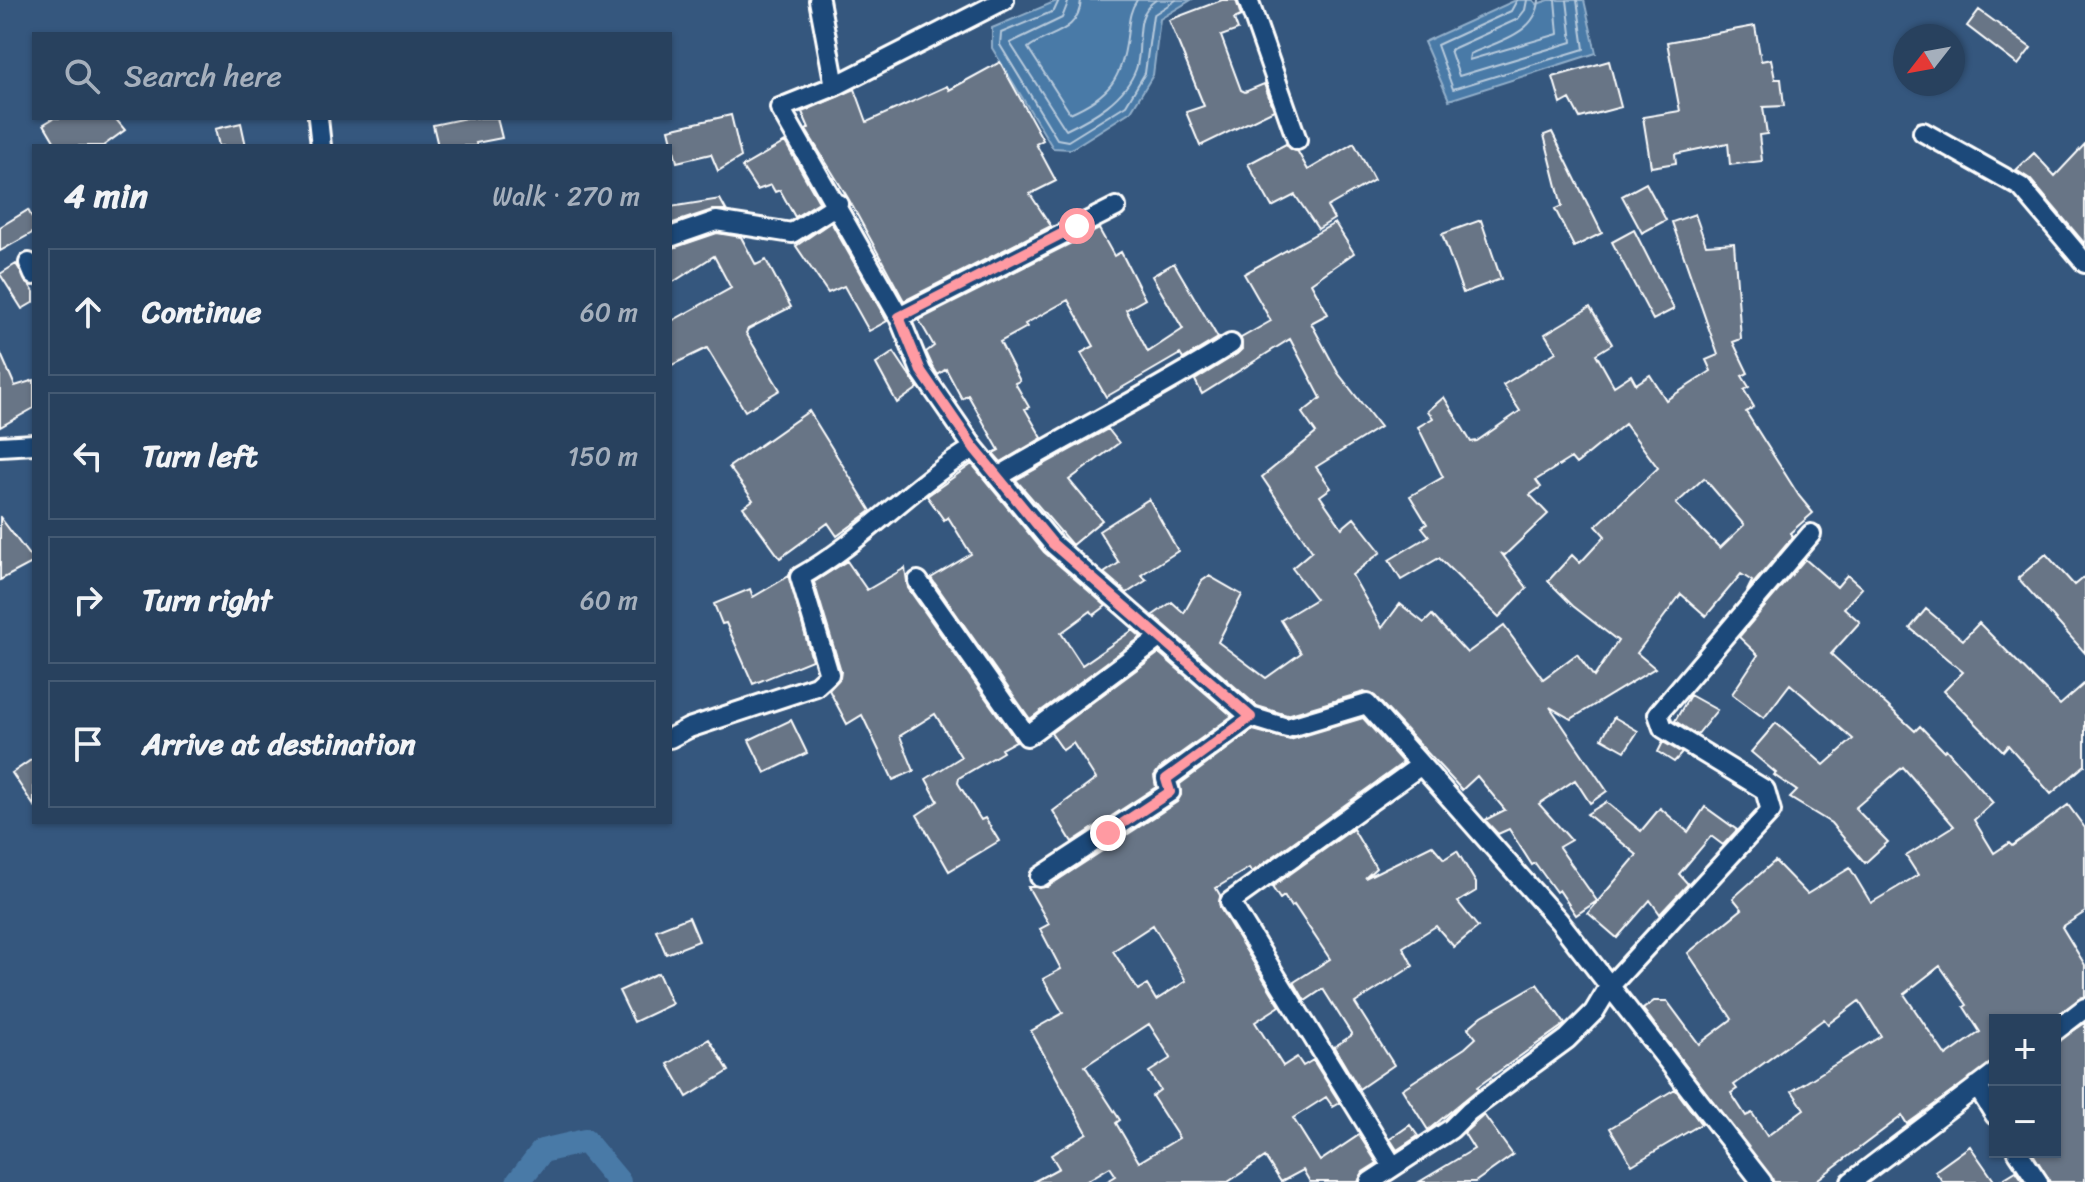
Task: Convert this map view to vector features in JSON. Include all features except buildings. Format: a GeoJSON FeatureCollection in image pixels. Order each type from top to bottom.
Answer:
{"type":"FeatureCollection","features":[{"type":"Feature","properties":{"kind":"street"},"geometry":{"type":"LineString","coordinates":[[819,0],[835,86]]}},
{"type":"Feature","properties":{"kind":"street"},"geometry":{"type":"LineString","coordinates":[[1004,0],[835,86],[780,108],[838,204],[899,317],[921,371],[974,448],[1053,544],[1251,717],[1287,728],[1367,704],[1559,921],[1762,1182]]}},
{"type":"Feature","properties":{"kind":"street"},"geometry":{"type":"LineString","coordinates":[[1248,0],[1297,140]]}},
{"type":"Feature","properties":{"kind":"street"},"geometry":{"type":"LineString","coordinates":[[318,120],[321,144]]}},
{"type":"Feature","properties":{"kind":"street"},"geometry":{"type":"LineString","coordinates":[[1923,132],[2021,187],[2085,263]]}},
{"type":"Feature","properties":{"kind":"street"},"geometry":{"type":"LineString","coordinates":[[672,236],[716,221],[792,233],[838,204]]}},
{"type":"Feature","properties":{"kind":"street"},"geometry":{"type":"LineString","coordinates":[[899,317],[1116,207]]}},
{"type":"Feature","properties":{"kind":"street"},"geometry":{"type":"LineString","coordinates":[[998,477],[1086,424],[1169,383],[1231,344]]}},
{"type":"Feature","properties":{"kind":"street"},"geometry":{"type":"LineString","coordinates":[[0,446],[32,444]]}},
{"type":"Feature","properties":{"kind":"street"},"geometry":{"type":"LineString","coordinates":[[672,737],[689,728],[816,686],[829,674],[800,577],[837,556],[934,471],[974,448]]}},
{"type":"Feature","properties":{"kind":"street"},"geometry":{"type":"LineString","coordinates":[[1370,1182],[1451,1129],[1469,1111],[1567,1039],[1594,1012],[1609,987],[1771,811],[1765,790],[1663,728],[1658,714],[1811,534]]}},
{"type":"Feature","properties":{"kind":"street"},"geometry":{"type":"LineString","coordinates":[[918,581],[1027,736],[1159,638]]}},
{"type":"Feature","properties":{"kind":"street"},"geometry":{"type":"LineString","coordinates":[[1040,877],[1170,792],[1166,779],[1251,717]]}},
{"type":"Feature","properties":{"kind":"street"},"geometry":{"type":"LineString","coordinates":[[1392,1165],[1230,902],[1421,765]]}},
{"type":"Feature","properties":{"kind":"street"},"geometry":{"type":"LineString","coordinates":[[2061,1026],[2085,1008]]}},
{"type":"Feature","properties":{"kind":"street"},"geometry":{"type":"LineString","coordinates":[[1851,1182],[1989,1077]]}},
{"type":"Feature","properties":{"kind":"street"},"geometry":{"type":"LineString","coordinates":[[1977,1086],[1989,1105]]}},
{"type":"Feature","properties":{"kind":"street"},"geometry":{"type":"LineString","coordinates":[[2022,1158],[2038,1182]]}},
{"type":"Feature","properties":{"kind":"water"},"geometry":{"type":"Polygon","coordinates":[[[1059,0],[1191,0],[1160,19],[1153,75],[1131,111],[1071,149],[1053,148],[992,48],[992,28],[1059,0]]]}},
{"type":"Feature","properties":{"kind":"water"},"geometry":{"type":"Polygon","coordinates":[[[1516,0],[1533,0],[1537,4],[1549,0],[1584,0],[1596,53],[1449,100],[1424,42],[1516,0]]]}},
{"type":"Feature","properties":{"kind":"waterway"},"geometry":{"type":"LineString","coordinates":[[518,1182],[542,1151],[585,1141],[619,1182]]}},
{"type":"Feature","properties":{"kind":"route"},"geometry":{"type":"LineString","coordinates":[[1077,226],[899,317],[921,371],[974,448],[1053,544],[1251,717],[1166,779],[1170,792],[1108,833]]}}]}
